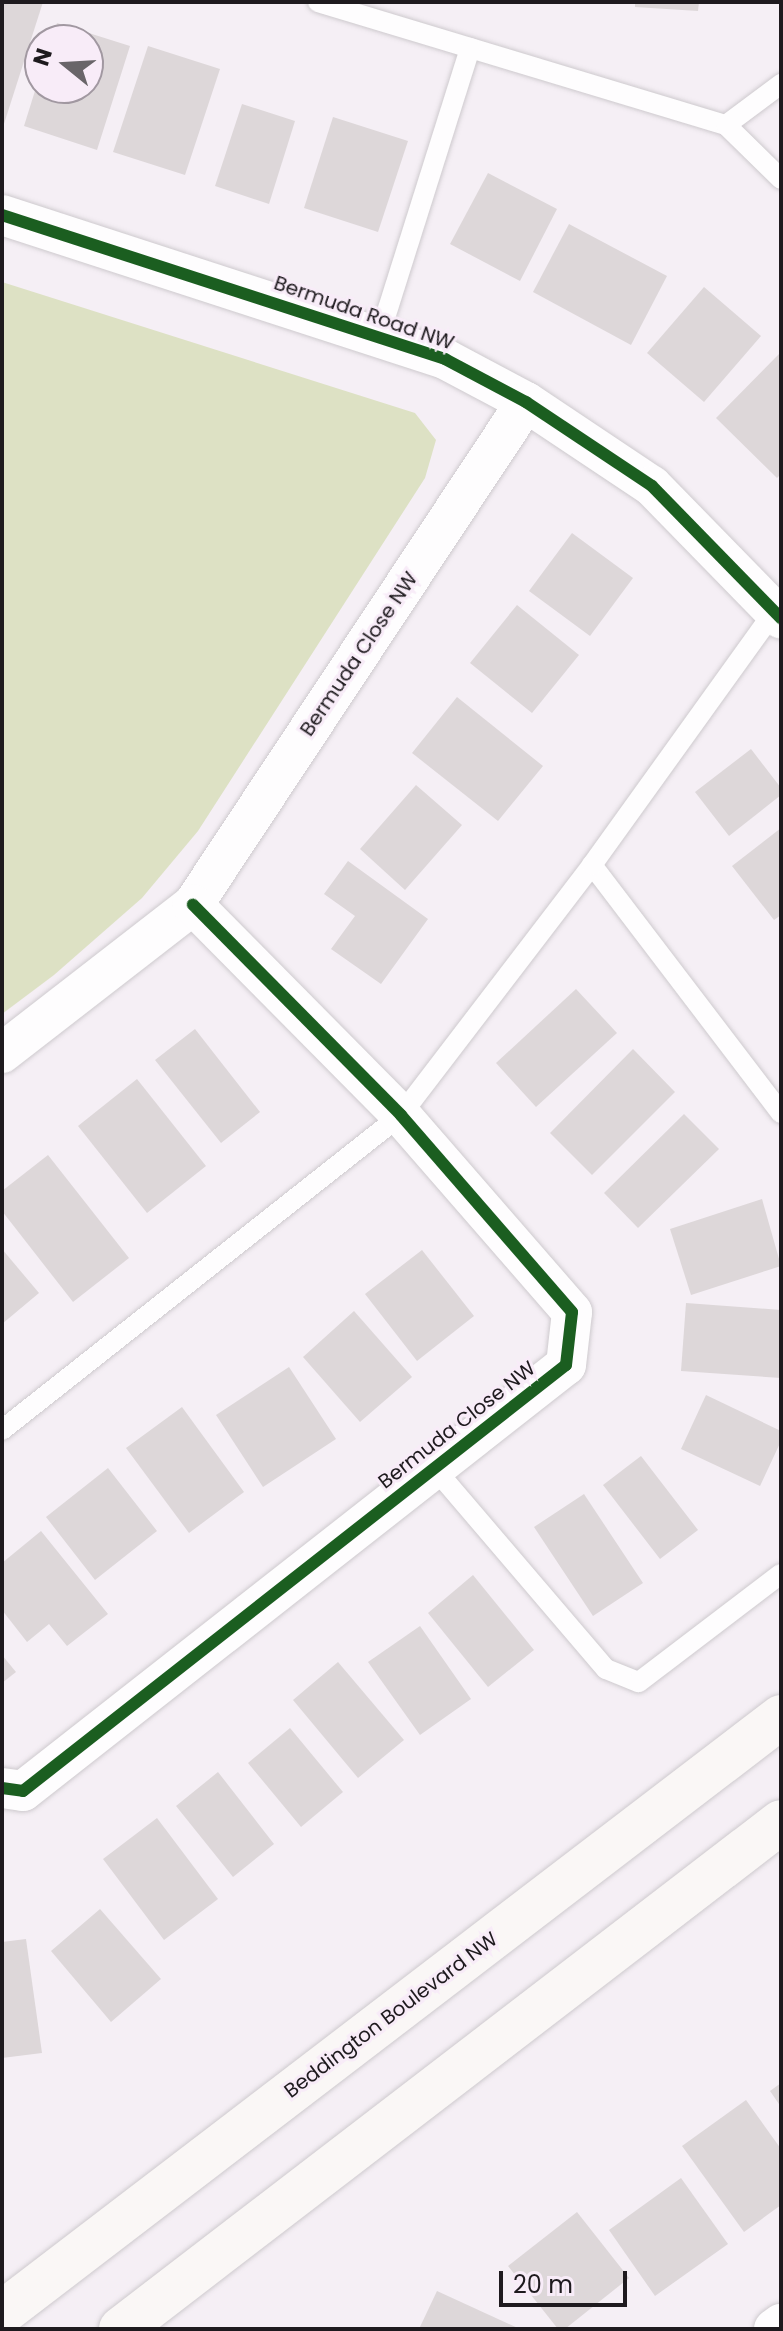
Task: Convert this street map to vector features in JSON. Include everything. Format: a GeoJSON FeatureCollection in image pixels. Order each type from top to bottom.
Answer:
{"type":"FeatureCollection","features":[{"type":"Feature","properties":{"kind":"main road","name":"Beddington Boulevard NW"},"geometry":{"type":"LineString","coordinates":[[2,2313],[781,1717]]}},
{"type":"Feature","properties":{"kind":"main road"},"geometry":{"type":"LineString","coordinates":[[121,2329],[781,1822]]}},
{"type":"Feature","properties":{"kind":"street","name":"Bermuda Road NW"},"geometry":{"type":"LineString","coordinates":[[2,215],[445,359],[526,402],[652,486],[778,614]]}},
{"type":"Feature","properties":{"kind":"street","name":"Bermuda Close NW"},"geometry":{"type":"LineString","coordinates":[[2,1053],[193,905],[526,402]]}},
{"type":"Feature","properties":{"kind":"street","name":"Bermuda Close NW"},"geometry":{"type":"LineString","coordinates":[[2,1788],[23,1791],[566,1365],[572,1312],[401,1115],[193,905]]}},
{"type":"Feature","properties":{"kind":"street"},"geometry":{"type":"LineString","coordinates":[[774,2329],[781,2324]]}},
{"type":"Feature","properties":{"kind":"lane"},"geometry":{"type":"LineString","coordinates":[[318,2],[726,125],[781,179]]}},
{"type":"Feature","properties":{"kind":"lane"},"geometry":{"type":"LineString","coordinates":[[379,337],[470,48]]}},
{"type":"Feature","properties":{"kind":"lane"},"geometry":{"type":"LineString","coordinates":[[726,125],[781,84]]}},
{"type":"Feature","properties":{"kind":"lane"},"geometry":{"type":"LineString","coordinates":[[2,1430],[401,1115],[778,614]]}},
{"type":"Feature","properties":{"kind":"lane"},"geometry":{"type":"LineString","coordinates":[[592,865],[781,1113]]}},
{"type":"Feature","properties":{"kind":"lane"},"geometry":{"type":"LineString","coordinates":[[435,1469],[606,1669],[639,1682],[781,1574]]}},
{"type":"Feature","properties":{"kind":"green space"},"geometry":{"type":"Polygon","coordinates":[[[2,282],[415,413],[436,440],[425,478],[198,831],[142,898],[54,975],[2,1014],[2,282]]]}},
{"type":"Feature","properties":{"kind":"building"},"geometry":{"type":"Polygon","coordinates":[[[2,2],[43,2],[36,24],[24,24],[24,61],[2,127],[2,2]]]}},
{"type":"Feature","properties":{"kind":"building"},"geometry":{"type":"Polygon","coordinates":[[[635,2],[699,2],[698,11],[635,7],[635,2]]]}},
{"type":"Feature","properties":{"kind":"building"},"geometry":{"type":"Polygon","coordinates":[[[104,38],[130,46],[97,150],[24,126],[31,104],[104,104],[104,38]]]}},
{"type":"Feature","properties":{"kind":"building"},"geometry":{"type":"Polygon","coordinates":[[[148,46],[220,69],[185,175],[113,152],[148,46]]]}},
{"type":"Feature","properties":{"kind":"building"},"geometry":{"type":"Polygon","coordinates":[[[242,104],[295,121],[269,204],[215,186],[242,104]]]}},
{"type":"Feature","properties":{"kind":"building"},"geometry":{"type":"Polygon","coordinates":[[[333,117],[408,141],[378,232],[304,208],[333,117]]]}},
{"type":"Feature","properties":{"kind":"building"},"geometry":{"type":"Polygon","coordinates":[[[488,173],[557,209],[520,281],[450,244],[488,173]]]}},
{"type":"Feature","properties":{"kind":"building"},"geometry":{"type":"Polygon","coordinates":[[[569,224],[667,276],[631,345],[533,292],[569,224]]]}},
{"type":"Feature","properties":{"kind":"building"},"geometry":{"type":"Polygon","coordinates":[[[704,287],[761,336],[704,402],[647,353],[704,287]]]}},
{"type":"Feature","properties":{"kind":"building"},"geometry":{"type":"Polygon","coordinates":[[[781,352],[781,474],[777,478],[716,418],[781,352]]]}},
{"type":"Feature","properties":{"kind":"building"},"geometry":{"type":"Polygon","coordinates":[[[572,533],[633,578],[590,636],[529,591],[572,533]]]}},
{"type":"Feature","properties":{"kind":"building"},"geometry":{"type":"Polygon","coordinates":[[[517,605],[579,655],[532,713],[470,663],[517,605]]]}},
{"type":"Feature","properties":{"kind":"building"},"geometry":{"type":"Polygon","coordinates":[[[457,697],[543,766],[498,821],[412,753],[457,697]]]}},
{"type":"Feature","properties":{"kind":"building"},"geometry":{"type":"Polygon","coordinates":[[[751,749],[781,788],[781,795],[729,836],[695,792],[751,749]]]}},
{"type":"Feature","properties":{"kind":"building"},"geometry":{"type":"Polygon","coordinates":[[[416,785],[462,825],[405,890],[360,849],[416,785]]]}},
{"type":"Feature","properties":{"kind":"building"},"geometry":{"type":"Polygon","coordinates":[[[781,828],[781,915],[774,920],[732,866],[781,828]]]}},
{"type":"Feature","properties":{"kind":"building"},"geometry":{"type":"Polygon","coordinates":[[[348,861],[428,919],[381,984],[331,949],[355,916],[324,894],[348,861]]]}},
{"type":"Feature","properties":{"kind":"building"},"geometry":{"type":"Polygon","coordinates":[[[576,989],[617,1033],[536,1107],[496,1063],[576,989]]]}},
{"type":"Feature","properties":{"kind":"building"},"geometry":{"type":"Polygon","coordinates":[[[195,1029],[260,1112],[221,1143],[155,1060],[195,1029]]]}},
{"type":"Feature","properties":{"kind":"building"},"geometry":{"type":"Polygon","coordinates":[[[633,1049],[675,1092],[592,1175],[550,1133],[633,1049]]]}},
{"type":"Feature","properties":{"kind":"building"},"geometry":{"type":"Polygon","coordinates":[[[137,1079],[206,1166],[147,1213],[78,1126],[137,1079]]]}},
{"type":"Feature","properties":{"kind":"building"},"geometry":{"type":"Polygon","coordinates":[[[684,1114],[719,1149],[638,1228],[604,1193],[684,1114]]]}},
{"type":"Feature","properties":{"kind":"building"},"geometry":{"type":"Polygon","coordinates":[[[48,1155],[129,1258],[73,1302],[2,1211],[2,1191],[48,1155]]]}},
{"type":"Feature","properties":{"kind":"building"},"geometry":{"type":"Polygon","coordinates":[[[762,1199],[781,1266],[691,1295],[670,1229],[762,1199]]]}},
{"type":"Feature","properties":{"kind":"building"},"geometry":{"type":"Polygon","coordinates":[[[2,1249],[39,1293],[2,1324],[2,1249]]]}},
{"type":"Feature","properties":{"kind":"building"},"geometry":{"type":"Polygon","coordinates":[[[422,1250],[474,1316],[417,1361],[365,1294],[422,1250]]]}},
{"type":"Feature","properties":{"kind":"building"},"geometry":{"type":"Polygon","coordinates":[[[686,1303],[781,1310],[781,1378],[681,1371],[686,1303]]]}},
{"type":"Feature","properties":{"kind":"building"},"geometry":{"type":"Polygon","coordinates":[[[354,1311],[412,1377],[360,1422],[303,1357],[354,1311]]]}},
{"type":"Feature","properties":{"kind":"building"},"geometry":{"type":"Polygon","coordinates":[[[289,1367],[336,1439],[263,1487],[216,1415],[289,1367]]]}},
{"type":"Feature","properties":{"kind":"building"},"geometry":{"type":"Polygon","coordinates":[[[706,1395],[781,1431],[781,1441],[760,1486],[681,1449],[706,1395]]]}},
{"type":"Feature","properties":{"kind":"building"},"geometry":{"type":"Polygon","coordinates":[[[182,1407],[244,1492],[189,1533],[126,1448],[182,1407]]]}},
{"type":"Feature","properties":{"kind":"building"},"geometry":{"type":"Polygon","coordinates":[[[641,1456],[698,1530],[660,1559],[603,1485],[641,1456]]]}},
{"type":"Feature","properties":{"kind":"building"},"geometry":{"type":"Polygon","coordinates":[[[108,1468],[157,1531],[95,1580],[46,1517],[108,1468]]]}},
{"type":"Feature","properties":{"kind":"building"},"geometry":{"type":"Polygon","coordinates":[[[584,1494],[643,1583],[593,1616],[534,1527],[584,1494]]]}},
{"type":"Feature","properties":{"kind":"building"},"geometry":{"type":"Polygon","coordinates":[[[41,1531],[108,1614],[67,1646],[49,1624],[27,1642],[2,1610],[2,1563],[41,1531]]]}},
{"type":"Feature","properties":{"kind":"building"},"geometry":{"type":"Polygon","coordinates":[[[473,1575],[534,1650],[488,1687],[428,1613],[473,1575]]]}},
{"type":"Feature","properties":{"kind":"building"},"geometry":{"type":"Polygon","coordinates":[[[420,1626],[471,1699],[420,1735],[368,1662],[420,1626]]]}},
{"type":"Feature","properties":{"kind":"building"},"geometry":{"type":"Polygon","coordinates":[[[2,1655],[16,1672],[2,1683],[2,1655]]]}},
{"type":"Feature","properties":{"kind":"building"},"geometry":{"type":"Polygon","coordinates":[[[338,1662],[404,1740],[358,1778],[293,1700],[338,1662]]]}},
{"type":"Feature","properties":{"kind":"building"},"geometry":{"type":"Polygon","coordinates":[[[290,1728],[343,1792],[301,1827],[248,1763],[290,1728]]]}},
{"type":"Feature","properties":{"kind":"building"},"geometry":{"type":"Polygon","coordinates":[[[218,1772],[274,1844],[233,1877],[176,1806],[218,1772]]]}},
{"type":"Feature","properties":{"kind":"building"},"geometry":{"type":"Polygon","coordinates":[[[157,1818],[218,1899],[164,1940],[103,1859],[157,1818]]]}},
{"type":"Feature","properties":{"kind":"building"},"geometry":{"type":"Polygon","coordinates":[[[100,1909],[161,1979],[111,2022],[51,1951],[100,1909]]]}},
{"type":"Feature","properties":{"kind":"building"},"geometry":{"type":"Polygon","coordinates":[[[26,1939],[42,2053],[2,2058],[2,1942],[26,1939]]]}},
{"type":"Feature","properties":{"kind":"building"},"geometry":{"type":"Polygon","coordinates":[[[781,2083],[781,2107],[770,2091],[781,2083]]]}},
{"type":"Feature","properties":{"kind":"building"},"geometry":{"type":"Polygon","coordinates":[[[746,2100],[781,2149],[781,2205],[744,2232],[682,2146],[746,2100]]]}},
{"type":"Feature","properties":{"kind":"building"},"geometry":{"type":"Polygon","coordinates":[[[681,2178],[728,2244],[655,2296],[609,2230],[681,2178]]]}},
{"type":"Feature","properties":{"kind":"building"},"geometry":{"type":"Polygon","coordinates":[[[577,2212],[629,2278],[565,2329],[558,2329],[508,2266],[577,2212]]]}},
{"type":"Feature","properties":{"kind":"building"},"geometry":{"type":"Polygon","coordinates":[[[437,2291],[520,2329],[419,2329],[437,2291]]]}},
{"type":"Feature","properties":{"kind":"cycle path"},"geometry":{"type":"LineString","coordinates":[[2,215],[445,359],[526,402],[652,486],[781,618]]}},
{"type":"Feature","properties":{"kind":"cycle path"},"geometry":{"type":"LineString","coordinates":[[2,1788],[23,1791],[566,1365],[572,1312],[401,1115],[193,905]]}}]}
